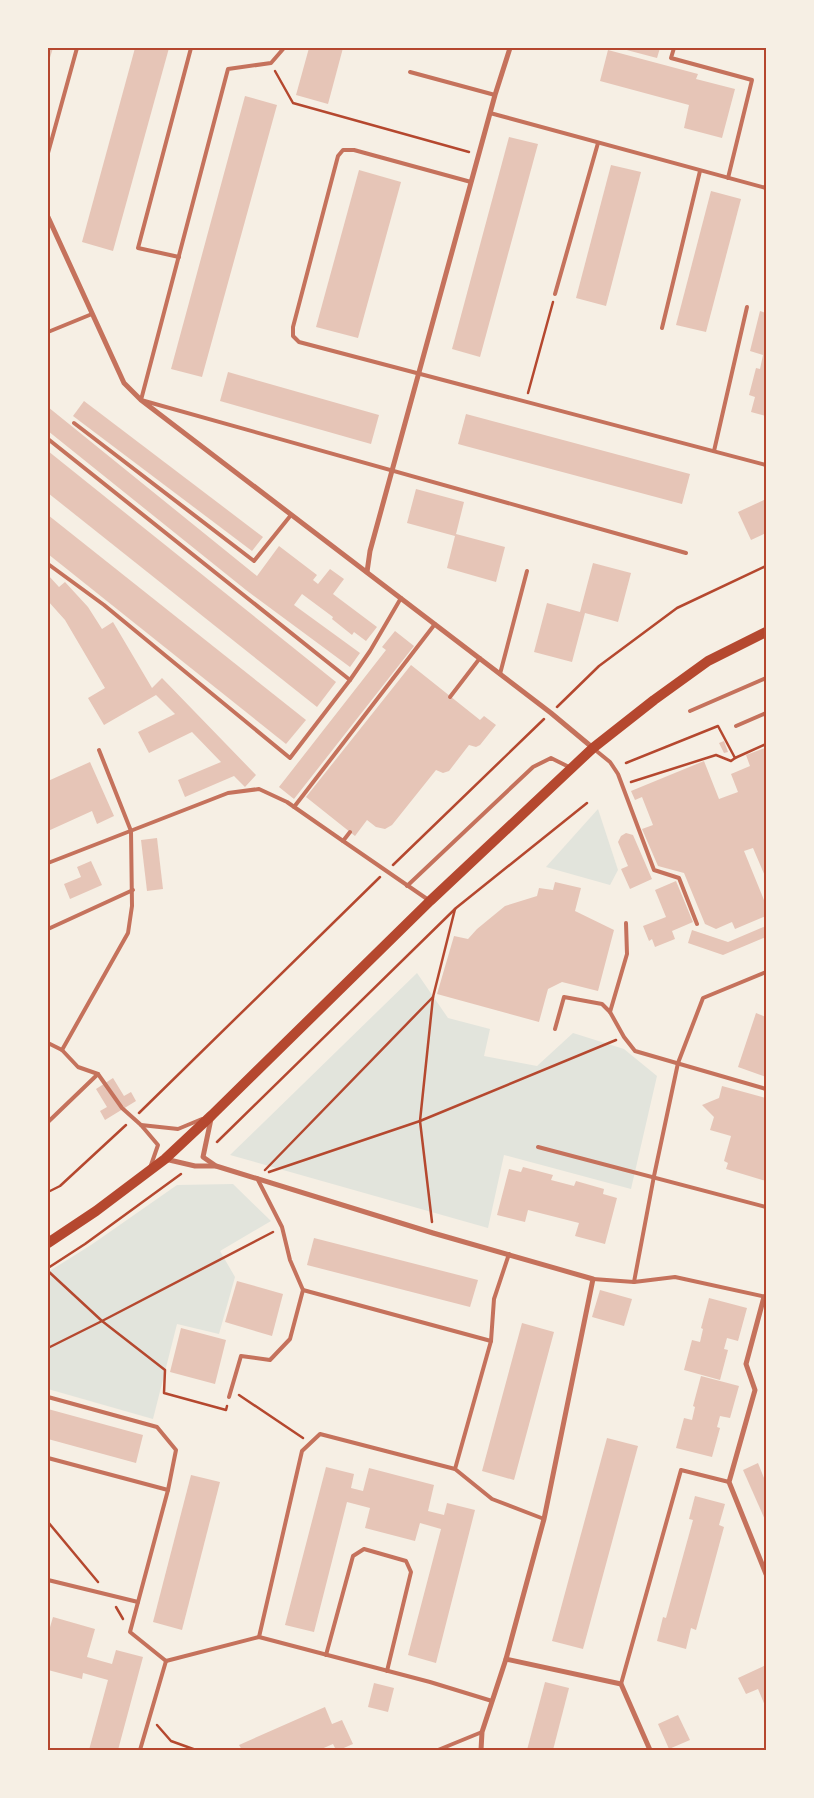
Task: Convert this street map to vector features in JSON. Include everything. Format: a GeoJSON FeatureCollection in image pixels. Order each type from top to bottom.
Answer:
{"type":"FeatureCollection","features":[{"type":"Feature","properties":{"kind":"main road"},"geometry":{"type":"LineString","coordinates":[[48,1243],[96,1211],[165,1159],[430,901],[593,748],[708,661],[766,632]]}},
{"type":"Feature","properties":{"kind":"street"},"geometry":{"type":"LineString","coordinates":[[367,572],[370,551],[418,374],[495,95],[510,48]]}},
{"type":"Feature","properties":{"kind":"street"},"geometry":{"type":"LineString","coordinates":[[48,216],[124,383],[141,400],[571,728],[593,748]]}},
{"type":"Feature","properties":{"kind":"street"},"geometry":{"type":"LineString","coordinates":[[212,1115],[203,1158],[216,1166],[433,1233],[593,1279],[544,1519],[506,1659],[482,1732],[480,1750]]}},
{"type":"Feature","properties":{"kind":"street"},"geometry":{"type":"LineString","coordinates":[[165,1159],[195,1166],[216,1166]]}},
{"type":"Feature","properties":{"kind":"street"},"geometry":{"type":"LineString","coordinates":[[765,1297],[746,1364],[755,1390],[729,1482],[766,1574]]}},
{"type":"Feature","properties":{"kind":"street"},"geometry":{"type":"LineString","coordinates":[[506,1659],[622,1684],[650,1750]]}},
{"type":"Feature","properties":{"kind":"lane"},"geometry":{"type":"LineString","coordinates":[[48,153],[77,48]]}},
{"type":"Feature","properties":{"kind":"lane"},"geometry":{"type":"LineString","coordinates":[[179,257],[138,248],[191,48]]}},
{"type":"Feature","properties":{"kind":"lane"},"geometry":{"type":"LineString","coordinates":[[284,48],[271,63],[228,69],[141,400],[686,553]]}},
{"type":"Feature","properties":{"kind":"lane"},"geometry":{"type":"LineString","coordinates":[[674,48],[671,58],[752,80],[728,178]]}},
{"type":"Feature","properties":{"kind":"lane"},"geometry":{"type":"LineString","coordinates":[[410,72],[495,95]]}},
{"type":"Feature","properties":{"kind":"lane"},"geometry":{"type":"LineString","coordinates":[[490,113],[766,188]]}},
{"type":"Feature","properties":{"kind":"lane"},"geometry":{"type":"LineString","coordinates":[[555,294],[598,143]]}},
{"type":"Feature","properties":{"kind":"lane"},"geometry":{"type":"LineString","coordinates":[[471,182],[354,150],[343,150],[338,156],[293,327],[293,336],[299,342],[418,374],[526,400],[766,465]]}},
{"type":"Feature","properties":{"kind":"lane"},"geometry":{"type":"LineString","coordinates":[[662,328],[700,171]]}},
{"type":"Feature","properties":{"kind":"lane"},"geometry":{"type":"LineString","coordinates":[[714,451],[747,307]]}},
{"type":"Feature","properties":{"kind":"lane"},"geometry":{"type":"LineString","coordinates":[[48,332],[92,314]]}},
{"type":"Feature","properties":{"kind":"lane"},"geometry":{"type":"LineString","coordinates":[[74,424],[254,561],[291,515]]}},
{"type":"Feature","properties":{"kind":"lane"},"geometry":{"type":"LineString","coordinates":[[48,439],[350,680]]}},
{"type":"Feature","properties":{"kind":"lane"},"geometry":{"type":"LineString","coordinates":[[48,564],[104,605],[290,758],[350,680],[401,598]]}},
{"type":"Feature","properties":{"kind":"lane"},"geometry":{"type":"LineString","coordinates":[[500,674],[527,571]]}},
{"type":"Feature","properties":{"kind":"lane"},"geometry":{"type":"LineString","coordinates":[[294,807],[435,624]]}},
{"type":"Feature","properties":{"kind":"lane"},"geometry":{"type":"LineString","coordinates":[[450,697],[480,658]]}},
{"type":"Feature","properties":{"kind":"lane"},"geometry":{"type":"LineString","coordinates":[[690,711],[766,678]]}},
{"type":"Feature","properties":{"kind":"lane"},"geometry":{"type":"LineString","coordinates":[[736,726],[766,713]]}},
{"type":"Feature","properties":{"kind":"lane"},"geometry":{"type":"LineString","coordinates":[[593,748],[610,762],[618,774],[620,785],[654,870],[679,878],[697,924]]}},
{"type":"Feature","properties":{"kind":"lane"},"geometry":{"type":"LineString","coordinates":[[62,1050],[128,934],[132,906],[132,831],[99,750]]}},
{"type":"Feature","properties":{"kind":"lane"},"geometry":{"type":"LineString","coordinates":[[407,886],[533,766],[551,758],[571,768]]}},
{"type":"Feature","properties":{"kind":"lane"},"geometry":{"type":"LineString","coordinates":[[48,863],[228,793],[259,789],[294,807],[430,901]]}},
{"type":"Feature","properties":{"kind":"lane"},"geometry":{"type":"LineString","coordinates":[[344,841],[350,832]]}},
{"type":"Feature","properties":{"kind":"lane"},"geometry":{"type":"LineString","coordinates":[[48,929],[133,890]]}},
{"type":"Feature","properties":{"kind":"lane"},"geometry":{"type":"LineString","coordinates":[[610,1012],[627,954],[626,923]]}},
{"type":"Feature","properties":{"kind":"lane"},"geometry":{"type":"LineString","coordinates":[[634,1282],[678,1063],[703,998],[766,972]]}},
{"type":"Feature","properties":{"kind":"lane"},"geometry":{"type":"LineString","coordinates":[[555,1029],[564,997],[602,1004],[610,1012],[624,1037],[635,1050],[766,1089]]}},
{"type":"Feature","properties":{"kind":"lane"},"geometry":{"type":"LineString","coordinates":[[48,1043],[62,1050],[78,1067],[98,1074],[122,1108],[141,1124],[158,1145],[148,1173]]}},
{"type":"Feature","properties":{"kind":"lane"},"geometry":{"type":"LineString","coordinates":[[48,1122],[98,1074]]}},
{"type":"Feature","properties":{"kind":"lane"},"geometry":{"type":"LineString","coordinates":[[141,1124],[178,1129],[212,1115]]}},
{"type":"Feature","properties":{"kind":"lane"},"geometry":{"type":"LineString","coordinates":[[538,1147],[766,1207]]}},
{"type":"Feature","properties":{"kind":"lane"},"geometry":{"type":"LineString","coordinates":[[229,1396],[241,1356],[270,1360],[290,1339],[303,1290],[290,1260],[282,1227],[257,1178]]}},
{"type":"Feature","properties":{"kind":"lane"},"geometry":{"type":"LineString","coordinates":[[455,1469],[491,1342],[494,1299],[508,1254]]}},
{"type":"Feature","properties":{"kind":"lane"},"geometry":{"type":"LineString","coordinates":[[593,1279],[634,1282],[675,1277],[765,1297]]}},
{"type":"Feature","properties":{"kind":"lane"},"geometry":{"type":"LineString","coordinates":[[303,1290],[491,1342]]}},
{"type":"Feature","properties":{"kind":"lane"},"geometry":{"type":"LineString","coordinates":[[48,1398],[158,1428],[176,1450],[168,1490],[130,1632],[166,1661]]}},
{"type":"Feature","properties":{"kind":"lane"},"geometry":{"type":"LineString","coordinates":[[259,1637],[302,1451],[320,1434],[455,1469],[492,1499],[544,1519]]}},
{"type":"Feature","properties":{"kind":"lane"},"geometry":{"type":"LineString","coordinates":[[48,1458],[168,1490]]}},
{"type":"Feature","properties":{"kind":"lane"},"geometry":{"type":"LineString","coordinates":[[622,1684],[681,1470],[729,1482]]}},
{"type":"Feature","properties":{"kind":"lane"},"geometry":{"type":"LineString","coordinates":[[326,1655],[352,1556],[364,1549],[406,1561],[411,1572],[387,1671]]}},
{"type":"Feature","properties":{"kind":"lane"},"geometry":{"type":"LineString","coordinates":[[48,1580],[138,1602]]}},
{"type":"Feature","properties":{"kind":"lane"},"geometry":{"type":"LineString","coordinates":[[166,1661],[259,1637],[492,1701]]}},
{"type":"Feature","properties":{"kind":"lane"},"geometry":{"type":"LineString","coordinates":[[140,1750],[166,1661]]}},
{"type":"Feature","properties":{"kind":"lane"},"geometry":{"type":"LineString","coordinates":[[438,1750],[482,1732]]}},
{"type":"Feature","properties":{"kind":"path"},"geometry":{"type":"LineString","coordinates":[[271,63],[293,103],[479,154]]}},
{"type":"Feature","properties":{"kind":"path"},"geometry":{"type":"LineString","coordinates":[[526,400],[555,294]]}},
{"type":"Feature","properties":{"kind":"path"},"geometry":{"type":"LineString","coordinates":[[626,763],[718,726],[735,758]]}},
{"type":"Feature","properties":{"kind":"path"},"geometry":{"type":"LineString","coordinates":[[620,785],[716,755],[731,761],[766,744]]}},
{"type":"Feature","properties":{"kind":"path"},"geometry":{"type":"LineString","coordinates":[[203,1158],[456,908],[587,804]]}},
{"type":"Feature","properties":{"kind":"path"},"geometry":{"type":"LineString","coordinates":[[433,1233],[420,1121],[433,996],[456,908]]}},
{"type":"Feature","properties":{"kind":"path"},"geometry":{"type":"LineString","coordinates":[[433,996],[260,1175],[420,1121],[624,1037]]}},
{"type":"Feature","properties":{"kind":"path"},"geometry":{"type":"LineString","coordinates":[[195,1166],[175,1177],[48,1269],[102,1321],[165,1370],[164,1393],[226,1410],[229,1396],[238,1394],[310,1443]]}},
{"type":"Feature","properties":{"kind":"path"},"geometry":{"type":"LineString","coordinates":[[48,1348],[282,1227]]}},
{"type":"Feature","properties":{"kind":"path"},"geometry":{"type":"LineString","coordinates":[[48,1522],[110,1595],[130,1632]]}},
{"type":"Feature","properties":{"kind":"path"},"geometry":{"type":"LineString","coordinates":[[150,1717],[171,1741],[196,1750]]}},
{"type":"Feature","properties":{"kind":"shaded area"},"geometry":{"type":"Polygon","coordinates":[[[598,809],[618,870],[610,885],[546,867],[598,809]]]}},
{"type":"Feature","properties":{"kind":"shaded area"},"geometry":{"type":"Polygon","coordinates":[[[417,973],[448,1018],[490,1029],[484,1056],[537,1066],[573,1033],[624,1049],[657,1076],[631,1189],[504,1155],[488,1228],[230,1155],[417,973]]]}},
{"type":"Feature","properties":{"kind":"shaded area"},"geometry":{"type":"Polygon","coordinates":[[[233,1184],[271,1221],[220,1251],[235,1277],[219,1334],[177,1324],[153,1419],[48,1389],[48,1272],[91,1245],[177,1185],[233,1184]]]}},
{"type":"Feature","properties":{"kind":"building"},"geometry":{"type":"Polygon","coordinates":[[[48,48],[53,48],[48,64],[48,48]]]}},
{"type":"Feature","properties":{"kind":"building"},"geometry":{"type":"Polygon","coordinates":[[[135,48],[169,48],[113,251],[82,242],[135,48]]]}},
{"type":"Feature","properties":{"kind":"building"},"geometry":{"type":"Polygon","coordinates":[[[309,48],[343,48],[328,104],[296,95],[309,48]]]}},
{"type":"Feature","properties":{"kind":"building"},"geometry":{"type":"Polygon","coordinates":[[[619,48],[660,48],[657,58],[619,48]]]}},
{"type":"Feature","properties":{"kind":"building"},"geometry":{"type":"Polygon","coordinates":[[[608,50],[698,74],[696,79],[735,89],[722,138],[684,128],[689,105],[600,81],[608,50]]]}},
{"type":"Feature","properties":{"kind":"building"},"geometry":{"type":"Polygon","coordinates":[[[245,96],[277,105],[202,377],[171,369],[245,96]]]}},
{"type":"Feature","properties":{"kind":"building"},"geometry":{"type":"Polygon","coordinates":[[[509,137],[538,144],[480,357],[452,349],[509,137]]]}},
{"type":"Feature","properties":{"kind":"building"},"geometry":{"type":"Polygon","coordinates":[[[611,165],[641,172],[606,306],[576,298],[611,165]]]}},
{"type":"Feature","properties":{"kind":"building"},"geometry":{"type":"Polygon","coordinates":[[[359,170],[401,182],[358,338],[316,327],[359,170]]]}},
{"type":"Feature","properties":{"kind":"building"},"geometry":{"type":"Polygon","coordinates":[[[711,191],[741,199],[706,332],[676,325],[711,191]]]}},
{"type":"Feature","properties":{"kind":"building"},"geometry":{"type":"Polygon","coordinates":[[[760,311],[766,313],[766,416],[751,412],[755,397],[749,395],[756,368],[760,369],[763,355],[750,351],[760,311]]]}},
{"type":"Feature","properties":{"kind":"building"},"geometry":{"type":"Polygon","coordinates":[[[228,372],[379,415],[371,444],[220,401],[228,372]]]}},
{"type":"Feature","properties":{"kind":"building"},"geometry":{"type":"Polygon","coordinates":[[[84,401],[263,537],[252,551],[73,416],[84,401]]]}},
{"type":"Feature","properties":{"kind":"building"},"geometry":{"type":"Polygon","coordinates":[[[48,407],[257,576],[279,546],[317,575],[313,580],[318,584],[330,569],[344,579],[333,594],[377,627],[366,641],[354,632],[352,635],[332,619],[333,617],[302,594],[294,605],[360,653],[350,667],[246,590],[48,431],[48,407]]]}},
{"type":"Feature","properties":{"kind":"building"},"geometry":{"type":"Polygon","coordinates":[[[466,414],[690,474],[682,504],[458,444],[466,414]]]}},
{"type":"Feature","properties":{"kind":"building"},"geometry":{"type":"Polygon","coordinates":[[[48,451],[336,682],[317,707],[48,493],[48,451]]]}},
{"type":"Feature","properties":{"kind":"building"},"geometry":{"type":"Polygon","coordinates":[[[416,489],[464,502],[456,534],[505,547],[496,582],[447,568],[455,536],[407,523],[416,489]]]}},
{"type":"Feature","properties":{"kind":"building"},"geometry":{"type":"Polygon","coordinates":[[[766,499],[766,533],[751,540],[738,512],[766,499]]]}},
{"type":"Feature","properties":{"kind":"building"},"geometry":{"type":"Polygon","coordinates":[[[48,515],[306,720],[286,744],[48,554],[48,515]]]}},
{"type":"Feature","properties":{"kind":"building"},"geometry":{"type":"Polygon","coordinates":[[[593,563],[631,573],[618,622],[585,613],[572,662],[534,652],[547,603],[580,612],[593,563]]]}},
{"type":"Feature","properties":{"kind":"building"},"geometry":{"type":"Polygon","coordinates":[[[48,575],[59,587],[65,582],[88,607],[102,629],[113,622],[152,688],[162,678],[256,775],[245,787],[234,776],[185,797],[178,780],[221,762],[192,732],[149,753],[138,732],[175,714],[156,695],[104,725],[88,698],[105,688],[65,620],[48,601],[48,575]]]}},
{"type":"Feature","properties":{"kind":"building"},"geometry":{"type":"Polygon","coordinates":[[[395,631],[414,646],[294,799],[279,787],[386,650],[382,647],[395,631]]]}},
{"type":"Feature","properties":{"kind":"building"},"geometry":{"type":"Polygon","coordinates":[[[411,665],[480,720],[484,716],[496,725],[480,745],[476,747],[469,745],[449,771],[443,773],[436,770],[392,825],[385,829],[376,827],[367,820],[355,836],[306,797],[411,665]]]}},
{"type":"Feature","properties":{"kind":"building"},"geometry":{"type":"Polygon","coordinates":[[[724,741],[728,752],[724,753],[719,743],[724,741]]]}},
{"type":"Feature","properties":{"kind":"building"},"geometry":{"type":"Polygon","coordinates":[[[765,748],[765,876],[753,848],[744,851],[766,905],[766,916],[735,929],[732,922],[716,929],[705,924],[684,873],[658,866],[642,829],[653,825],[642,797],[635,800],[631,791],[704,761],[719,799],[738,792],[731,774],[750,766],[746,755],[765,748]]]}},
{"type":"Feature","properties":{"kind":"building"},"geometry":{"type":"Polygon","coordinates":[[[90,762],[114,816],[97,824],[92,811],[48,831],[48,781],[90,762]]]}},
{"type":"Feature","properties":{"kind":"building"},"geometry":{"type":"Polygon","coordinates":[[[626,833],[633,835],[652,879],[630,889],[621,869],[628,866],[618,842],[621,836],[626,833]]]}},
{"type":"Feature","properties":{"kind":"building"},"geometry":{"type":"Polygon","coordinates":[[[157,838],[163,889],[147,891],[141,840],[157,838]]]}},
{"type":"Feature","properties":{"kind":"building"},"geometry":{"type":"Polygon","coordinates":[[[91,861],[102,885],[70,899],[64,884],[81,877],[77,867],[91,861]]]}},
{"type":"Feature","properties":{"kind":"building"},"geometry":{"type":"Polygon","coordinates":[[[676,881],[693,922],[672,931],[675,939],[655,947],[652,939],[649,941],[643,926],[666,917],[655,890],[676,881]]]}},
{"type":"Feature","properties":{"kind":"building"},"geometry":{"type":"Polygon","coordinates":[[[555,882],[581,888],[575,911],[614,930],[598,991],[562,982],[548,989],[539,1022],[437,994],[454,936],[468,939],[505,906],[537,896],[539,888],[553,890],[555,882]]]}},
{"type":"Feature","properties":{"kind":"building"},"geometry":{"type":"Polygon","coordinates":[[[766,926],[766,937],[723,955],[688,943],[692,930],[728,942],[766,926]]]}},
{"type":"Feature","properties":{"kind":"building"},"geometry":{"type":"Polygon","coordinates":[[[756,1013],[766,1017],[766,1077],[738,1067],[756,1013]]]}},
{"type":"Feature","properties":{"kind":"building"},"geometry":{"type":"Polygon","coordinates":[[[113,1078],[124,1096],[131,1092],[136,1101],[105,1120],[100,1111],[107,1107],[96,1089],[113,1078]]]}},
{"type":"Feature","properties":{"kind":"building"},"geometry":{"type":"Polygon","coordinates":[[[722,1086],[766,1098],[766,1181],[726,1169],[728,1163],[724,1161],[731,1136],[710,1130],[714,1117],[702,1105],[719,1098],[722,1086]]]}},
{"type":"Feature","properties":{"kind":"building"},"geometry":{"type":"Polygon","coordinates":[[[523,1167],[553,1175],[551,1180],[574,1186],[576,1181],[604,1189],[603,1194],[617,1198],[605,1244],[575,1236],[579,1223],[528,1210],[525,1222],[497,1215],[509,1169],[521,1172],[523,1167]]]}},
{"type":"Feature","properties":{"kind":"building"},"geometry":{"type":"Polygon","coordinates":[[[314,1238],[478,1280],[470,1307],[307,1265],[314,1238]]]}},
{"type":"Feature","properties":{"kind":"building"},"geometry":{"type":"Polygon","coordinates":[[[237,1281],[283,1294],[272,1336],[225,1322],[237,1281]]]}},
{"type":"Feature","properties":{"kind":"building"},"geometry":{"type":"Polygon","coordinates":[[[600,1290],[632,1299],[624,1326],[592,1317],[600,1290]]]}},
{"type":"Feature","properties":{"kind":"building"},"geometry":{"type":"Polygon","coordinates":[[[709,1298],[747,1308],[738,1341],[727,1338],[724,1349],[728,1350],[720,1380],[684,1370],[692,1340],[700,1342],[703,1329],[701,1328],[709,1298]]]}},
{"type":"Feature","properties":{"kind":"building"},"geometry":{"type":"Polygon","coordinates":[[[522,1323],[554,1332],[514,1480],[482,1471],[522,1323]]]}},
{"type":"Feature","properties":{"kind":"building"},"geometry":{"type":"Polygon","coordinates":[[[181,1328],[226,1340],[215,1384],[170,1372],[181,1328]]]}},
{"type":"Feature","properties":{"kind":"building"},"geometry":{"type":"Polygon","coordinates":[[[701,1376],[739,1386],[730,1418],[720,1416],[717,1427],[720,1428],[712,1457],[676,1448],[684,1418],[692,1420],[695,1407],[693,1406],[701,1376]]]}},
{"type":"Feature","properties":{"kind":"building"},"geometry":{"type":"Polygon","coordinates":[[[48,1409],[143,1435],[136,1463],[48,1439],[48,1409]]]}},
{"type":"Feature","properties":{"kind":"building"},"geometry":{"type":"Polygon","coordinates":[[[607,1438],[638,1446],[583,1649],[552,1641],[607,1438]]]}},
{"type":"Feature","properties":{"kind":"building"},"geometry":{"type":"Polygon","coordinates":[[[758,1463],[766,1483],[766,1522],[743,1470],[758,1463]]]}},
{"type":"Feature","properties":{"kind":"building"},"geometry":{"type":"Polygon","coordinates":[[[326,1467],[354,1474],[351,1488],[363,1491],[369,1468],[434,1485],[428,1511],[444,1515],[447,1503],[475,1510],[436,1663],[408,1655],[441,1529],[420,1523],[415,1541],[365,1528],[370,1508],[347,1502],[314,1632],[285,1625],[326,1467]]]}},
{"type":"Feature","properties":{"kind":"building"},"geometry":{"type":"Polygon","coordinates":[[[191,1475],[220,1482],[182,1630],[153,1622],[191,1475]]]}},
{"type":"Feature","properties":{"kind":"building"},"geometry":{"type":"Polygon","coordinates":[[[695,1496],[725,1504],[719,1525],[724,1527],[696,1630],[691,1628],[686,1649],[657,1641],[663,1617],[666,1618],[693,1520],[689,1519],[695,1496]]]}},
{"type":"Feature","properties":{"kind":"building"},"geometry":{"type":"Polygon","coordinates":[[[53,1617],[95,1629],[87,1657],[112,1664],[116,1650],[143,1657],[118,1750],[89,1750],[108,1680],[83,1673],[82,1679],[48,1670],[48,1634],[53,1617]]]}},
{"type":"Feature","properties":{"kind":"building"},"geometry":{"type":"Polygon","coordinates":[[[766,1665],[766,1708],[758,1689],[746,1694],[738,1678],[766,1665]]]}},
{"type":"Feature","properties":{"kind":"building"},"geometry":{"type":"Polygon","coordinates":[[[545,1682],[569,1688],[553,1750],[527,1750],[545,1682]]]}},
{"type":"Feature","properties":{"kind":"building"},"geometry":{"type":"Polygon","coordinates":[[[374,1683],[394,1688],[388,1712],[368,1707],[374,1683]]]}},
{"type":"Feature","properties":{"kind":"building"},"geometry":{"type":"Polygon","coordinates":[[[325,1707],[332,1724],[342,1720],[353,1744],[339,1750],[336,1750],[333,1744],[319,1750],[242,1750],[239,1745],[325,1707]]]}},
{"type":"Feature","properties":{"kind":"building"},"geometry":{"type":"Polygon","coordinates":[[[678,1715],[690,1740],[669,1749],[658,1724],[678,1715]]]}}]}
